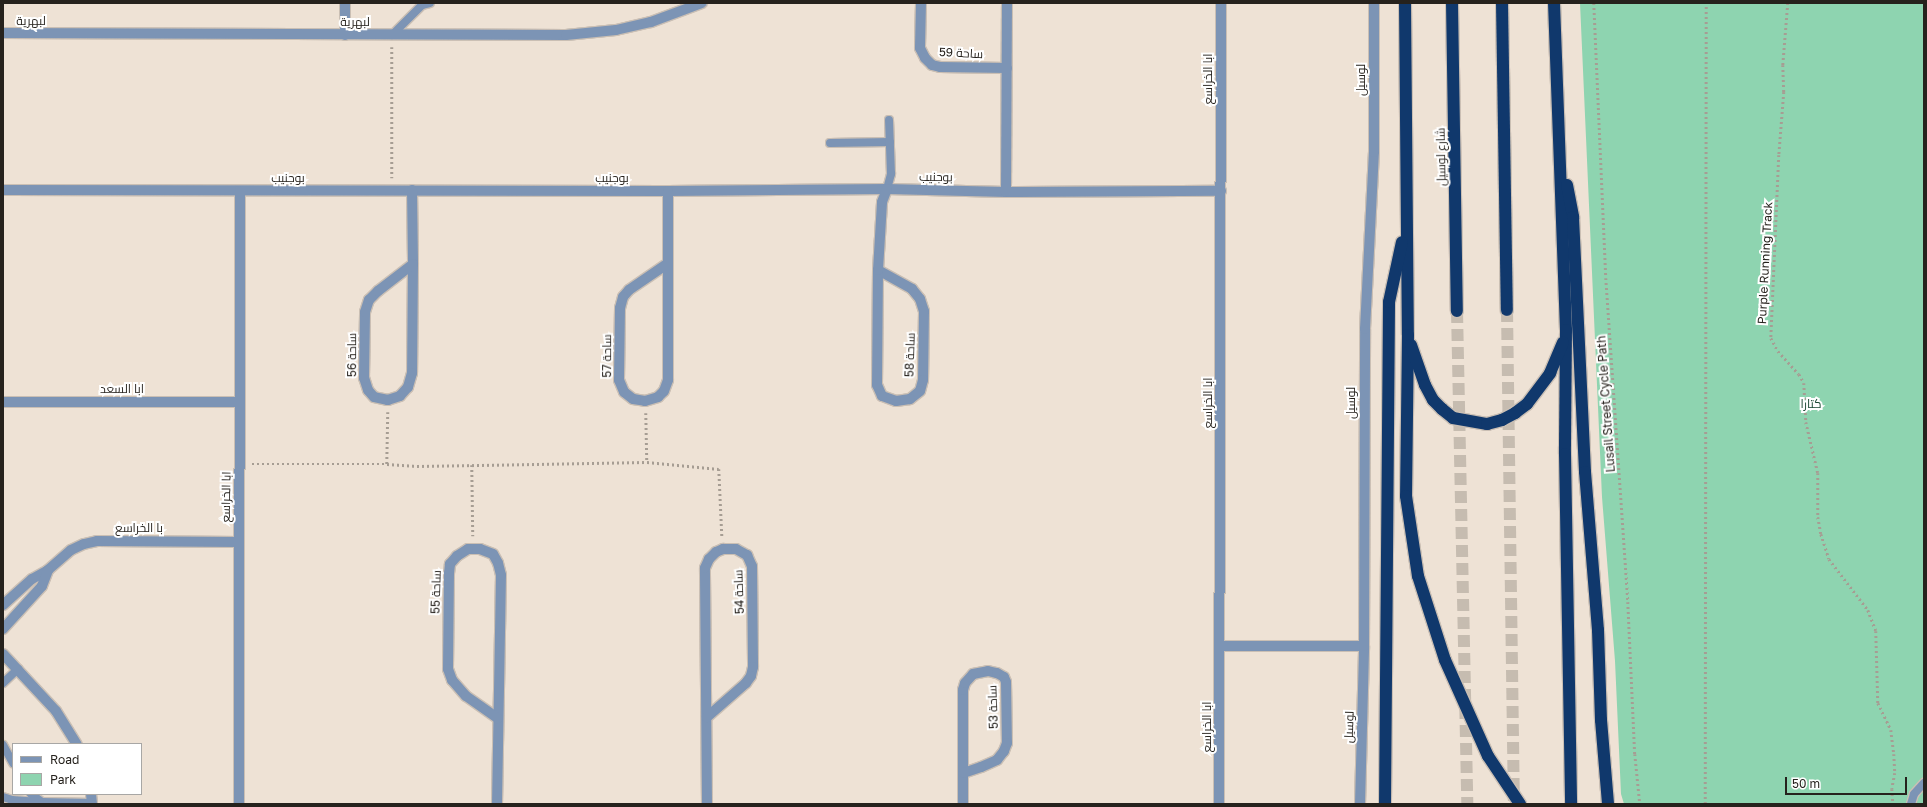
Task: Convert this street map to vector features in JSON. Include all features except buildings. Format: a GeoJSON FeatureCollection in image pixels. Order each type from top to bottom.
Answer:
{"type":"FeatureCollection","features":[{"type":"Feature","properties":{"kind":"highway"},"geometry":{"type":"LineString","coordinates":[[1405,3],[1408,336],[1406,496],[1418,576],[1445,660],[1488,756],[1520,804]]}},
{"type":"Feature","properties":{"kind":"highway","name":"شارع لوسيل"},"geometry":{"type":"LineString","coordinates":[[1452,3],[1457,311]]}},
{"type":"Feature","properties":{"kind":"highway"},"geometry":{"type":"LineString","coordinates":[[1502,3],[1506,310]]}},
{"type":"Feature","properties":{"kind":"highway"},"geometry":{"type":"LineString","coordinates":[[1554,3],[1566,330],[1565,454],[1571,804]]}},
{"type":"Feature","properties":{"kind":"highway"},"geometry":{"type":"LineString","coordinates":[[1560,147],[1573,216],[1585,472],[1598,630],[1601,720],[1608,804]]}},
{"type":"Feature","properties":{"kind":"highway"},"geometry":{"type":"LineString","coordinates":[[1385,804],[1389,302],[1407,222]]}},
{"type":"Feature","properties":{"kind":"highway"},"geometry":{"type":"LineString","coordinates":[[1408,336],[1420,372],[1433,400],[1454,418],[1487,424],[1502,420],[1515,413],[1537,392],[1558,357],[1566,330]]}},
{"type":"Feature","properties":{"kind":"street"},"geometry":{"type":"LineString","coordinates":[[345,3],[345,35]]}},
{"type":"Feature","properties":{"kind":"street","name":"لبهرية"},"geometry":{"type":"LineString","coordinates":[[3,34],[566,35],[616,30],[651,22],[702,3]]}},
{"type":"Feature","properties":{"kind":"street","name":"ساحة 59"},"geometry":{"type":"LineString","coordinates":[[921,3],[920,48],[925,58],[932,65],[940,67],[1007,68]]}},
{"type":"Feature","properties":{"kind":"street"},"geometry":{"type":"LineString","coordinates":[[1006,192],[1007,3]]}},
{"type":"Feature","properties":{"kind":"street","name":"ابا الخراسع"},"geometry":{"type":"LineString","coordinates":[[1219,804],[1222,3]]}},
{"type":"Feature","properties":{"kind":"street","name":"لوسيل"},"geometry":{"type":"LineString","coordinates":[[1360,804],[1364,646],[1365,329],[1374,152],[1374,3]]}},
{"type":"Feature","properties":{"kind":"street","name":"بوجنيب"},"geometry":{"type":"LineString","coordinates":[[3,190],[668,191],[887,189],[1006,192],[1221,191]]}},
{"type":"Feature","properties":{"kind":"street","name":"ساحة 58"},"geometry":{"type":"LineString","coordinates":[[878,270],[912,289],[920,299],[924,311],[923,380],[920,391],[910,399],[896,401],[889,399],[882,396],[877,385],[878,270],[882,202],[887,189]]}},
{"type":"Feature","properties":{"kind":"street"},"geometry":{"type":"LineString","coordinates":[[388,400],[400,396],[408,387],[412,373],[412,190]]}},
{"type":"Feature","properties":{"kind":"street","name":"ابا الخراسع"},"geometry":{"type":"LineString","coordinates":[[239,804],[240,191]]}},
{"type":"Feature","properties":{"kind":"street"},"geometry":{"type":"LineString","coordinates":[[645,401],[658,397],[664,391],[668,380],[668,191]]}},
{"type":"Feature","properties":{"kind":"street","name":"ساحة 56"},"geometry":{"type":"LineString","coordinates":[[388,400],[374,397],[368,390],[364,378],[365,312],[369,300],[374,295],[413,264]]}},
{"type":"Feature","properties":{"kind":"street","name":"ساحة 57"},"geometry":{"type":"LineString","coordinates":[[645,401],[633,399],[624,392],[619,380],[620,308],[623,297],[629,290],[667,264]]}},
{"type":"Feature","properties":{"kind":"street","name":"ابا السعد"},"geometry":{"type":"LineString","coordinates":[[3,402],[240,402]]}},
{"type":"Feature","properties":{"kind":"street","name":"با الخراسع"},"geometry":{"type":"LineString","coordinates":[[3,605],[32,579],[48,570],[71,550],[97,541],[239,542]]}},
{"type":"Feature","properties":{"kind":"street","name":"ساحة 55"},"geometry":{"type":"LineString","coordinates":[[473,549],[468,549],[457,556],[450,564],[448,587],[448,669],[452,680],[463,693],[498,718]]}},
{"type":"Feature","properties":{"kind":"street"},"geometry":{"type":"LineString","coordinates":[[473,549],[480,549],[493,554],[498,563],[501,576],[497,804]]}},
{"type":"Feature","properties":{"kind":"street"},"geometry":{"type":"LineString","coordinates":[[707,804],[705,568],[712,555],[723,549]]}},
{"type":"Feature","properties":{"kind":"street","name":"ساحة 54"},"geometry":{"type":"LineString","coordinates":[[707,717],[746,683],[751,676],[753,667],[752,566],[750,560],[742,551],[736,549],[723,549]]}},
{"type":"Feature","properties":{"kind":"street","name":"با الخراسع"},"geometry":{"type":"LineString","coordinates":[[3,629],[42,586],[48,570]]}},
{"type":"Feature","properties":{"kind":"street"},"geometry":{"type":"LineString","coordinates":[[1220,646],[1364,646]]}},
{"type":"Feature","properties":{"kind":"street"},"geometry":{"type":"LineString","coordinates":[[3,654],[56,711],[76,743]]}},
{"type":"Feature","properties":{"kind":"street","name":"ساحة 53"},"geometry":{"type":"LineString","coordinates":[[963,804],[963,690],[965,682],[973,674],[988,671],[997,672],[1004,677],[1006,682],[1006,747],[997,760],[964,772]]}},
{"type":"Feature","properties":{"kind":"lane"},"geometry":{"type":"LineString","coordinates":[[392,35],[422,5],[430,3]]}},
{"type":"Feature","properties":{"kind":"lane"},"geometry":{"type":"LineString","coordinates":[[887,189],[891,178],[889,120]]}},
{"type":"Feature","properties":{"kind":"lane"},"geometry":{"type":"LineString","coordinates":[[830,143],[890,142]]}},
{"type":"Feature","properties":{"kind":"lane"},"geometry":{"type":"LineString","coordinates":[[3,683],[18,669]]}},
{"type":"Feature","properties":{"kind":"lane"},"geometry":{"type":"LineString","coordinates":[[3,746],[12,761]]}},
{"type":"Feature","properties":{"kind":"lane"},"geometry":{"type":"LineString","coordinates":[[1911,804],[1914,794],[1924,783]]}},
{"type":"Feature","properties":{"kind":"lane"},"geometry":{"type":"LineString","coordinates":[[32,795],[42,802]]}},
{"type":"Feature","properties":{"kind":"lane"},"geometry":{"type":"LineString","coordinates":[[3,797],[12,800],[42,802],[91,800]]}},
{"type":"Feature","properties":{"kind":"path","name":"Lusail Street Cycle Path"},"geometry":{"type":"LineString","coordinates":[[1594,3],[1606,278],[1628,602],[1635,754],[1640,804]]}},
{"type":"Feature","properties":{"kind":"path"},"geometry":{"type":"LineString","coordinates":[[1705,804],[1706,3]]}},
{"type":"Feature","properties":{"kind":"path","name":"Purple Running Track"},"geometry":{"type":"LineString","coordinates":[[1788,3],[1783,65],[1784,92],[1779,156],[1771,338],[1778,351],[1804,383],[1806,422],[1818,473],[1818,517],[1821,534],[1829,559],[1868,610],[1876,631],[1878,703],[1891,730],[1894,754],[1895,772],[1892,789],[1893,804]]}},
{"type":"Feature","properties":{"kind":"path"},"geometry":{"type":"LineString","coordinates":[[392,35],[392,190]]}},
{"type":"Feature","properties":{"kind":"path"},"geometry":{"type":"LineString","coordinates":[[387,464],[388,400]]}},
{"type":"Feature","properties":{"kind":"path"},"geometry":{"type":"LineString","coordinates":[[645,401],[647,462]]}},
{"type":"Feature","properties":{"kind":"path"},"geometry":{"type":"LineString","coordinates":[[240,464],[387,464],[417,466],[647,462],[719,469],[723,549]]}},
{"type":"Feature","properties":{"kind":"path"},"geometry":{"type":"LineString","coordinates":[[472,465],[473,549]]}},
{"type":"Feature","properties":{"kind":"green space","name":"كتارا"},"geometry":{"type":"Polygon","coordinates":[[[1580,3],[1924,3],[1924,804],[1624,804],[1621,794],[1615,661],[1602,497],[1580,3]]]}},
{"type":"Feature","properties":{"kind":"tunnel"},"geometry":{"type":"LineString","coordinates":[[1507,310],[1514,801]]}},
{"type":"Feature","properties":{"kind":"tunnel"},"geometry":{"type":"LineString","coordinates":[[1457,311],[1467,804]]}}]}
